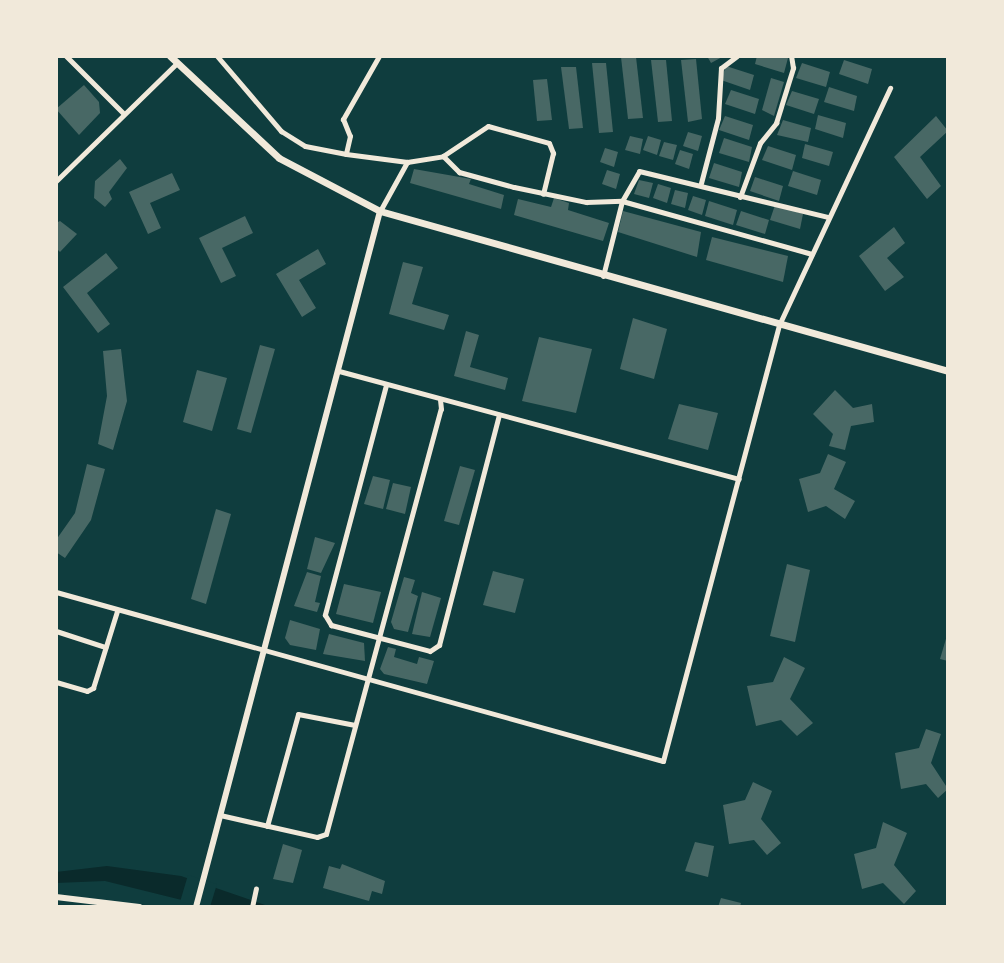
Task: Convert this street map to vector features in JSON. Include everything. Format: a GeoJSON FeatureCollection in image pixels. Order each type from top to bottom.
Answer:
{"type":"FeatureCollection","features":[{"type":"Feature","properties":{"kind":"main road"},"geometry":{"type":"LineString","coordinates":[[170,56],[279,158],[380,211],[603,276],[948,371]]}},
{"type":"Feature","properties":{"kind":"street"},"geometry":{"type":"LineString","coordinates":[[66,56],[123,113]]}},
{"type":"Feature","properties":{"kind":"street"},"geometry":{"type":"LineString","coordinates":[[217,56],[281,131],[305,146],[407,162],[443,156],[488,126],[549,143],[553,153],[543,194]]}},
{"type":"Feature","properties":{"kind":"street"},"geometry":{"type":"LineString","coordinates":[[346,154],[350,136],[343,119],[379,56]]}},
{"type":"Feature","properties":{"kind":"street"},"geometry":{"type":"LineString","coordinates":[[701,183],[718,118],[721,68],[737,56]]}},
{"type":"Feature","properties":{"kind":"street"},"geometry":{"type":"LineString","coordinates":[[740,197],[760,143],[776,123],[793,68],[791,56]]}},
{"type":"Feature","properties":{"kind":"street"},"geometry":{"type":"LineString","coordinates":[[56,181],[177,63]]}},
{"type":"Feature","properties":{"kind":"street"},"geometry":{"type":"LineString","coordinates":[[56,592],[261,653],[663,761],[779,325],[890,88]]}},
{"type":"Feature","properties":{"kind":"street"},"geometry":{"type":"LineString","coordinates":[[443,156],[459,172],[586,202],[622,201],[812,254]]}},
{"type":"Feature","properties":{"kind":"street"},"geometry":{"type":"LineString","coordinates":[[196,907],[380,211],[407,162]]}},
{"type":"Feature","properties":{"kind":"street"},"geometry":{"type":"LineString","coordinates":[[603,276],[622,201],[639,172],[701,183],[740,197],[828,217]]}},
{"type":"Feature","properties":{"kind":"street"},"geometry":{"type":"LineString","coordinates":[[339,371],[739,479]]}},
{"type":"Feature","properties":{"kind":"street"},"geometry":{"type":"LineString","coordinates":[[386,385],[325,615],[331,625],[430,651],[439,645],[499,415]]}},
{"type":"Feature","properties":{"kind":"street"},"geometry":{"type":"LineString","coordinates":[[220,815],[317,837],[326,834],[441,409],[440,399]]}},
{"type":"Feature","properties":{"kind":"street"},"geometry":{"type":"LineString","coordinates":[[56,682],[87,691],[93,688],[117,611]]}},
{"type":"Feature","properties":{"kind":"street"},"geometry":{"type":"LineString","coordinates":[[56,631],[105,646]]}},
{"type":"Feature","properties":{"kind":"street"},"geometry":{"type":"LineString","coordinates":[[267,826],[298,714],[355,724]]}},
{"type":"Feature","properties":{"kind":"street"},"geometry":{"type":"LineString","coordinates":[[252,907],[255,892]]}},
{"type":"Feature","properties":{"kind":"street"},"geometry":{"type":"LineString","coordinates":[[56,897],[139,907]]}},
{"type":"Feature","properties":{"kind":"water"},"geometry":{"type":"Polygon","coordinates":[[[107,866],[181,876],[271,907],[210,907],[105,881],[56,883],[56,872],[107,866]]]}},
{"type":"Feature","properties":{"kind":"pier"},"geometry":{"type":"Polygon","coordinates":[[[188,875],[217,884],[210,907],[180,902],[188,875]]]}},
{"type":"Feature","properties":{"kind":"building"},"geometry":{"type":"Polygon","coordinates":[[[707,56],[724,56],[711,63],[707,56]]]}},
{"type":"Feature","properties":{"kind":"building"},"geometry":{"type":"Polygon","coordinates":[[[757,56],[788,58],[784,73],[755,64],[757,56]]]}},
{"type":"Feature","properties":{"kind":"building"},"geometry":{"type":"Polygon","coordinates":[[[621,57],[636,57],[643,118],[628,119],[621,57]]]}},
{"type":"Feature","properties":{"kind":"building"},"geometry":{"type":"Polygon","coordinates":[[[696,59],[702,119],[688,122],[681,60],[696,59]]]}},
{"type":"Feature","properties":{"kind":"building"},"geometry":{"type":"Polygon","coordinates":[[[651,60],[666,60],[672,121],[658,122],[651,60]]]}},
{"type":"Feature","properties":{"kind":"building"},"geometry":{"type":"Polygon","coordinates":[[[844,60],[872,69],[868,84],[839,74],[844,60]]]}},
{"type":"Feature","properties":{"kind":"building"},"geometry":{"type":"Polygon","coordinates":[[[592,63],[606,63],[613,132],[599,133],[592,63]]]}},
{"type":"Feature","properties":{"kind":"building"},"geometry":{"type":"Polygon","coordinates":[[[802,63],[830,72],[826,87],[796,78],[802,63]]]}},
{"type":"Feature","properties":{"kind":"building"},"geometry":{"type":"Polygon","coordinates":[[[726,66],[754,75],[750,90],[721,80],[726,66]]]}},
{"type":"Feature","properties":{"kind":"building"},"geometry":{"type":"Polygon","coordinates":[[[561,67],[576,67],[583,128],[569,129],[561,67]]]}},
{"type":"Feature","properties":{"kind":"building"},"geometry":{"type":"Polygon","coordinates":[[[771,78],[784,82],[774,116],[762,110],[771,78]]]}},
{"type":"Feature","properties":{"kind":"building"},"geometry":{"type":"Polygon","coordinates":[[[547,79],[552,120],[537,121],[533,80],[547,79]]]}},
{"type":"Feature","properties":{"kind":"building"},"geometry":{"type":"Polygon","coordinates":[[[84,85],[99,102],[100,113],[79,135],[56,109],[84,85]]]}},
{"type":"Feature","properties":{"kind":"building"},"geometry":{"type":"Polygon","coordinates":[[[829,87],[857,96],[854,111],[824,102],[829,87]]]}},
{"type":"Feature","properties":{"kind":"building"},"geometry":{"type":"Polygon","coordinates":[[[731,90],[759,99],[755,114],[725,104],[731,90]]]}},
{"type":"Feature","properties":{"kind":"building"},"geometry":{"type":"Polygon","coordinates":[[[792,91],[819,99],[814,114],[786,105],[792,91]]]}},
{"type":"Feature","properties":{"kind":"building"},"geometry":{"type":"Polygon","coordinates":[[[818,115],[846,123],[843,138],[815,129],[818,115]]]}},
{"type":"Feature","properties":{"kind":"building"},"geometry":{"type":"Polygon","coordinates":[[[725,116],[753,125],[749,140],[719,130],[725,116]]]}},
{"type":"Feature","properties":{"kind":"building"},"geometry":{"type":"Polygon","coordinates":[[[936,116],[948,131],[920,157],[941,186],[927,199],[894,157],[936,116]]]}},
{"type":"Feature","properties":{"kind":"building"},"geometry":{"type":"Polygon","coordinates":[[[783,120],[811,128],[808,142],[777,135],[783,120]]]}},
{"type":"Feature","properties":{"kind":"building"},"geometry":{"type":"Polygon","coordinates":[[[688,132],[702,136],[698,151],[683,146],[688,132]]]}},
{"type":"Feature","properties":{"kind":"building"},"geometry":{"type":"Polygon","coordinates":[[[630,136],[643,139],[640,154],[625,150],[630,136]]]}},
{"type":"Feature","properties":{"kind":"building"},"geometry":{"type":"Polygon","coordinates":[[[648,136],[661,140],[657,155],[643,150],[648,136]]]}},
{"type":"Feature","properties":{"kind":"building"},"geometry":{"type":"Polygon","coordinates":[[[724,138],[752,147],[749,162],[719,153],[724,138]]]}},
{"type":"Feature","properties":{"kind":"building"},"geometry":{"type":"Polygon","coordinates":[[[664,142],[677,145],[673,160],[659,156],[664,142]]]}},
{"type":"Feature","properties":{"kind":"building"},"geometry":{"type":"Polygon","coordinates":[[[805,144],[833,152],[829,166],[802,158],[805,144]]]}},
{"type":"Feature","properties":{"kind":"building"},"geometry":{"type":"Polygon","coordinates":[[[768,146],[796,155],[792,170],[762,160],[768,146]]]}},
{"type":"Feature","properties":{"kind":"building"},"geometry":{"type":"Polygon","coordinates":[[[605,148],[618,152],[614,167],[600,162],[605,148]]]}},
{"type":"Feature","properties":{"kind":"building"},"geometry":{"type":"Polygon","coordinates":[[[680,150],[693,154],[689,169],[675,164],[680,150]]]}},
{"type":"Feature","properties":{"kind":"building"},"geometry":{"type":"Polygon","coordinates":[[[120,159],[127,168],[109,192],[112,199],[105,207],[94,198],[95,181],[120,159]]]}},
{"type":"Feature","properties":{"kind":"building"},"geometry":{"type":"Polygon","coordinates":[[[714,163],[742,172],[739,187],[709,178],[714,163]]]}},
{"type":"Feature","properties":{"kind":"building"},"geometry":{"type":"Polygon","coordinates":[[[414,169],[471,179],[469,184],[504,195],[501,209],[410,183],[414,169]]]}},
{"type":"Feature","properties":{"kind":"building"},"geometry":{"type":"Polygon","coordinates":[[[607,170],[620,174],[616,189],[602,184],[607,170]]]}},
{"type":"Feature","properties":{"kind":"building"},"geometry":{"type":"Polygon","coordinates":[[[793,171],[821,180],[817,195],[788,186],[793,171]]]}},
{"type":"Feature","properties":{"kind":"building"},"geometry":{"type":"Polygon","coordinates":[[[172,173],[180,190],[150,203],[161,228],[148,234],[129,192],[172,173]]]}},
{"type":"Feature","properties":{"kind":"building"},"geometry":{"type":"Polygon","coordinates":[[[755,177],[783,186],[779,201],[750,191],[755,177]]]}},
{"type":"Feature","properties":{"kind":"building"},"geometry":{"type":"Polygon","coordinates":[[[639,180],[653,183],[649,198],[634,194],[639,180]]]}},
{"type":"Feature","properties":{"kind":"building"},"geometry":{"type":"Polygon","coordinates":[[[658,184],[671,188],[667,203],[653,198],[658,184]]]}},
{"type":"Feature","properties":{"kind":"building"},"geometry":{"type":"Polygon","coordinates":[[[675,190],[688,193],[685,208],[671,204],[675,190]]]}},
{"type":"Feature","properties":{"kind":"building"},"geometry":{"type":"Polygon","coordinates":[[[693,196],[706,200],[702,215],[688,210],[693,196]]]}},
{"type":"Feature","properties":{"kind":"building"},"geometry":{"type":"Polygon","coordinates":[[[554,198],[569,203],[568,210],[609,223],[603,241],[514,215],[518,199],[551,207],[554,198]]]}},
{"type":"Feature","properties":{"kind":"building"},"geometry":{"type":"Polygon","coordinates":[[[709,201],[737,210],[733,225],[705,216],[709,201]]]}},
{"type":"Feature","properties":{"kind":"building"},"geometry":{"type":"Polygon","coordinates":[[[775,205],[803,214],[800,229],[770,220],[775,205]]]}},
{"type":"Feature","properties":{"kind":"building"},"geometry":{"type":"Polygon","coordinates":[[[623,211],[701,232],[697,257],[618,232],[623,211]]]}},
{"type":"Feature","properties":{"kind":"building"},"geometry":{"type":"Polygon","coordinates":[[[741,211],[769,220],[765,234],[736,225],[741,211]]]}},
{"type":"Feature","properties":{"kind":"building"},"geometry":{"type":"Polygon","coordinates":[[[245,216],[253,233],[222,248],[236,276],[221,283],[199,238],[245,216]]]}},
{"type":"Feature","properties":{"kind":"building"},"geometry":{"type":"Polygon","coordinates":[[[60,221],[77,234],[60,252],[56,248],[56,223],[60,221]]]}},
{"type":"Feature","properties":{"kind":"building"},"geometry":{"type":"Polygon","coordinates":[[[894,227],[905,243],[887,258],[904,277],[885,291],[859,256],[894,227]]]}},
{"type":"Feature","properties":{"kind":"building"},"geometry":{"type":"Polygon","coordinates":[[[712,237],[788,256],[783,282],[706,260],[712,237]]]}},
{"type":"Feature","properties":{"kind":"building"},"geometry":{"type":"Polygon","coordinates":[[[318,249],[326,264],[299,280],[316,308],[302,317],[276,274],[318,249]]]}},
{"type":"Feature","properties":{"kind":"building"},"geometry":{"type":"Polygon","coordinates":[[[106,253],[118,268],[87,293],[110,324],[98,333],[63,287],[106,253]]]}},
{"type":"Feature","properties":{"kind":"building"},"geometry":{"type":"Polygon","coordinates":[[[403,262],[423,267],[412,304],[449,315],[444,330],[389,314],[403,262]]]}},
{"type":"Feature","properties":{"kind":"building"},"geometry":{"type":"Polygon","coordinates":[[[633,318],[667,329],[654,379],[620,369],[633,318]]]}},
{"type":"Feature","properties":{"kind":"building"},"geometry":{"type":"Polygon","coordinates":[[[466,331],[479,335],[470,367],[508,378],[505,390],[454,376],[466,331]]]}},
{"type":"Feature","properties":{"kind":"building"},"geometry":{"type":"Polygon","coordinates":[[[539,337],[592,349],[576,413],[522,401],[539,337]]]}},
{"type":"Feature","properties":{"kind":"building"},"geometry":{"type":"Polygon","coordinates":[[[260,345],[275,349],[251,433],[237,429],[260,345]]]}},
{"type":"Feature","properties":{"kind":"building"},"geometry":{"type":"Polygon","coordinates":[[[121,349],[127,401],[113,450],[98,444],[107,396],[103,351],[121,349]]]}},
{"type":"Feature","properties":{"kind":"building"},"geometry":{"type":"Polygon","coordinates":[[[197,370],[227,378],[212,431],[183,422],[197,370]]]}},
{"type":"Feature","properties":{"kind":"building"},"geometry":{"type":"Polygon","coordinates":[[[835,390],[853,408],[872,404],[874,422],[851,426],[845,450],[829,446],[833,434],[813,414],[835,390]]]}},
{"type":"Feature","properties":{"kind":"building"},"geometry":{"type":"Polygon","coordinates":[[[679,404],[718,413],[708,450],[668,439],[679,404]]]}},
{"type":"Feature","properties":{"kind":"building"},"geometry":{"type":"Polygon","coordinates":[[[828,454],[846,462],[834,489],[855,501],[845,519],[826,506],[808,512],[799,479],[820,473],[828,454]]]}},
{"type":"Feature","properties":{"kind":"building"},"geometry":{"type":"Polygon","coordinates":[[[87,464],[105,469],[91,520],[65,558],[56,552],[56,540],[75,513],[87,464]]]}},
{"type":"Feature","properties":{"kind":"building"},"geometry":{"type":"Polygon","coordinates":[[[460,466],[475,470],[459,525],[444,521],[460,466]]]}},
{"type":"Feature","properties":{"kind":"building"},"geometry":{"type":"Polygon","coordinates":[[[373,476],[390,480],[383,509],[364,504],[373,476]]]}},
{"type":"Feature","properties":{"kind":"building"},"geometry":{"type":"Polygon","coordinates":[[[393,483],[411,487],[405,514],[386,509],[393,483]]]}},
{"type":"Feature","properties":{"kind":"building"},"geometry":{"type":"Polygon","coordinates":[[[216,509],[231,514],[206,604],[191,599],[216,509]]]}},
{"type":"Feature","properties":{"kind":"building"},"geometry":{"type":"Polygon","coordinates":[[[315,537],[335,543],[321,573],[307,569],[315,537]]]}},
{"type":"Feature","properties":{"kind":"building"},"geometry":{"type":"Polygon","coordinates":[[[787,564],[810,570],[795,642],[770,636],[787,564]]]}},
{"type":"Feature","properties":{"kind":"building"},"geometry":{"type":"Polygon","coordinates":[[[493,571],[524,579],[515,613],[483,605],[493,571]]]}},
{"type":"Feature","properties":{"kind":"building"},"geometry":{"type":"Polygon","coordinates":[[[307,572],[321,576],[315,602],[320,603],[317,612],[294,606],[307,572]]]}},
{"type":"Feature","properties":{"kind":"building"},"geometry":{"type":"Polygon","coordinates":[[[404,577],[415,580],[411,593],[418,596],[408,632],[394,629],[391,622],[404,577]]]}},
{"type":"Feature","properties":{"kind":"building"},"geometry":{"type":"Polygon","coordinates":[[[344,584],[381,592],[373,623],[336,614],[344,584]]]}},
{"type":"Feature","properties":{"kind":"building"},"geometry":{"type":"Polygon","coordinates":[[[422,592],[441,598],[430,637],[412,634],[422,592]]]}},
{"type":"Feature","properties":{"kind":"building"},"geometry":{"type":"Polygon","coordinates":[[[290,620],[320,629],[316,650],[290,645],[285,638],[290,620]]]}},
{"type":"Feature","properties":{"kind":"building"},"geometry":{"type":"Polygon","coordinates":[[[948,632],[948,661],[940,659],[948,632]]]}},
{"type":"Feature","properties":{"kind":"building"},"geometry":{"type":"Polygon","coordinates":[[[329,634],[364,643],[365,661],[323,654],[329,634]]]}},
{"type":"Feature","properties":{"kind":"building"},"geometry":{"type":"Polygon","coordinates":[[[388,647],[396,649],[394,657],[417,664],[419,657],[434,661],[427,684],[384,674],[380,669],[388,647]]]}},
{"type":"Feature","properties":{"kind":"building"},"geometry":{"type":"Polygon","coordinates":[[[784,657],[805,668],[790,699],[813,723],[797,736],[781,720],[756,726],[747,686],[773,682],[784,657]]]}},
{"type":"Feature","properties":{"kind":"building"},"geometry":{"type":"Polygon","coordinates":[[[926,729],[941,734],[931,763],[948,789],[938,798],[926,784],[901,789],[895,753],[919,748],[926,729]]]}},
{"type":"Feature","properties":{"kind":"building"},"geometry":{"type":"Polygon","coordinates":[[[753,782],[772,791],[761,819],[781,843],[767,855],[754,840],[729,844],[723,805],[745,800],[753,782]]]}},
{"type":"Feature","properties":{"kind":"building"},"geometry":{"type":"Polygon","coordinates":[[[883,822],[907,833],[894,865],[916,891],[904,904],[883,883],[862,889],[854,854],[876,848],[883,822]]]}},
{"type":"Feature","properties":{"kind":"building"},"geometry":{"type":"Polygon","coordinates":[[[695,842],[714,846],[708,877],[685,871],[695,842]]]}},
{"type":"Feature","properties":{"kind":"building"},"geometry":{"type":"Polygon","coordinates":[[[283,844],[302,850],[293,883],[273,879],[283,844]]]}},
{"type":"Feature","properties":{"kind":"building"},"geometry":{"type":"Polygon","coordinates":[[[342,864],[385,881],[382,894],[372,891],[369,901],[323,888],[329,866],[340,869],[342,864]]]}},
{"type":"Feature","properties":{"kind":"building"},"geometry":{"type":"Polygon","coordinates":[[[721,898],[741,903],[740,907],[718,907],[721,898]]]}}]}
